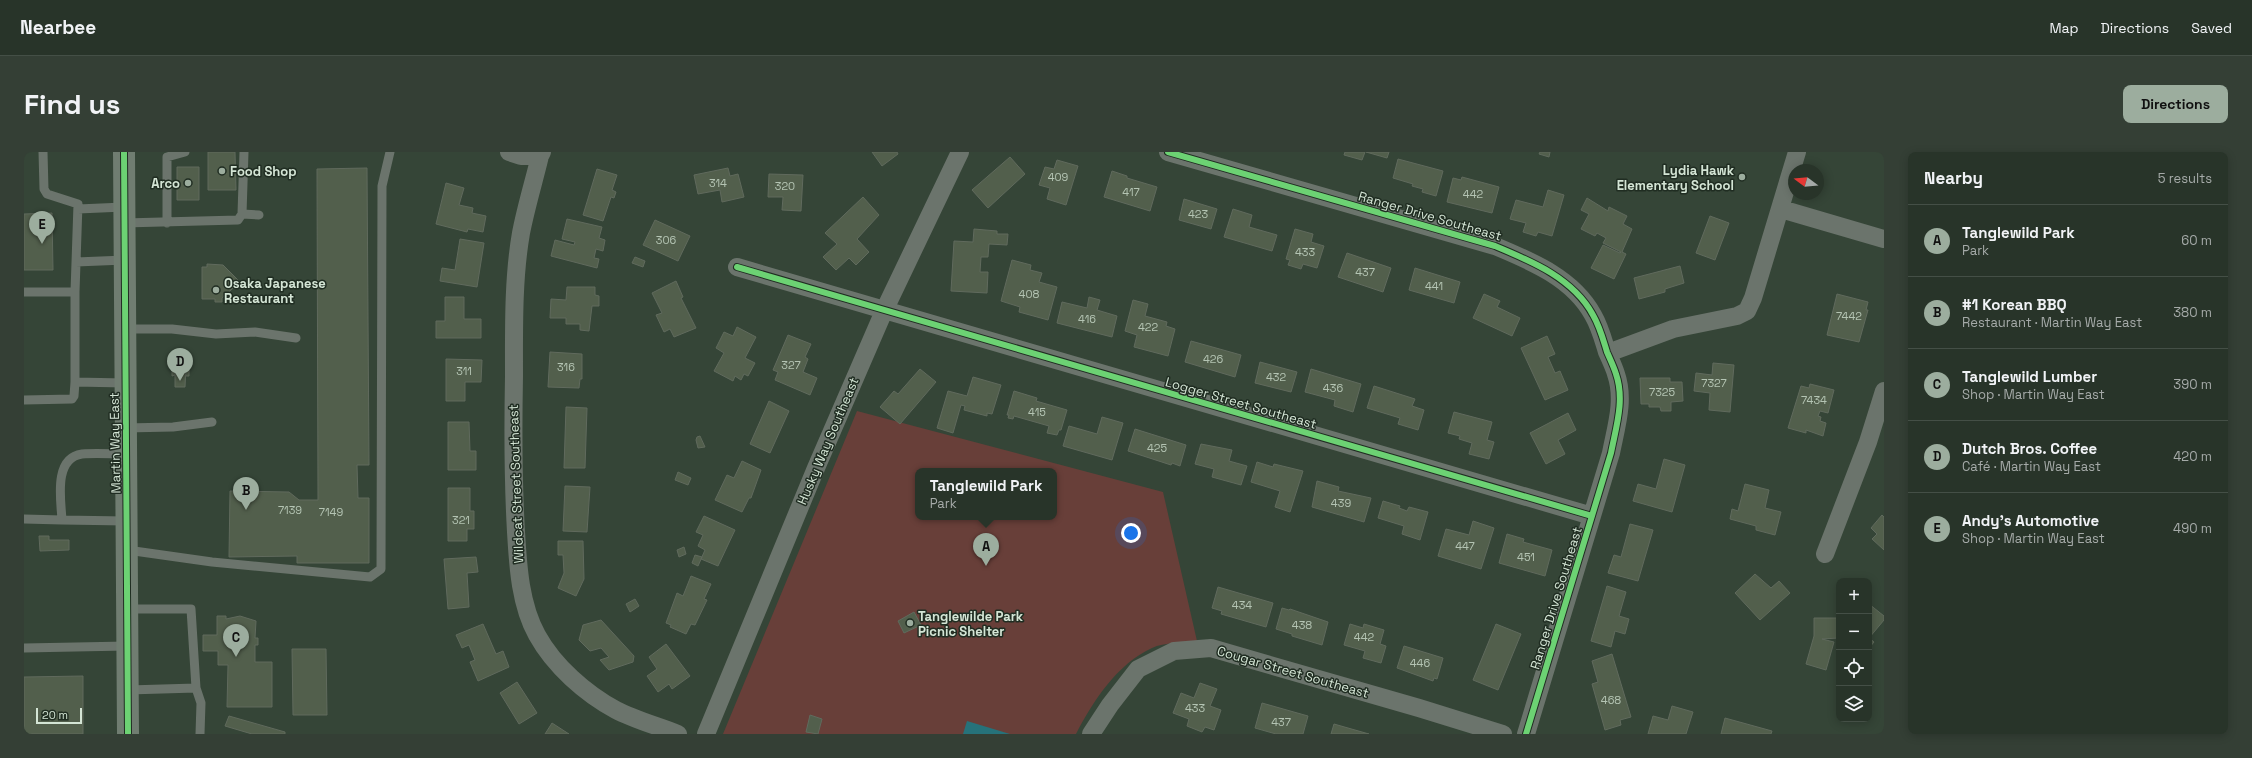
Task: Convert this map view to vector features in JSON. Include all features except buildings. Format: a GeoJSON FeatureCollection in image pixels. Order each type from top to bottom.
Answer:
{"type":"FeatureCollection","features":[{"type":"Feature","properties":{"kind":"main road","name":"Martin Way East"},"geometry":{"type":"LineString","coordinates":[[127,155],[124,215],[124,329],[128,734]]}},
{"type":"Feature","properties":{"kind":"street"},"geometry":{"type":"LineString","coordinates":[[509,152],[521,156],[541,154]]}},
{"type":"Feature","properties":{"kind":"street","name":"Husky Way Southeast"},"geometry":{"type":"LineString","coordinates":[[706,734],[816,468],[884,311],[960,152]]}},
{"type":"Feature","properties":{"kind":"street","name":"Ranger Drive Southeast"},"geometry":{"type":"LineString","coordinates":[[1168,152],[1495,246],[1535,263],[1568,285],[1582,299],[1593,314],[1602,333],[1617,376],[1620,396],[1618,419],[1611,453],[1526,734]]}},
{"type":"Feature","properties":{"kind":"street"},"geometry":{"type":"LineString","coordinates":[[1608,353],[1673,329],[1737,316],[1747,311],[1756,291],[1797,152]]}},
{"type":"Feature","properties":{"kind":"street","name":"Wildcat Street Southeast"},"geometry":{"type":"LineString","coordinates":[[541,154],[521,234],[516,276],[513,420],[514,505],[521,586],[528,614],[537,636],[569,675],[595,696],[616,710],[678,734]]}},
{"type":"Feature","properties":{"kind":"street"},"geometry":{"type":"LineString","coordinates":[[1781,209],[1884,239]]}},
{"type":"Feature","properties":{"kind":"street","name":"Logger Street Southeast"},"geometry":{"type":"LineString","coordinates":[[737,267],[1592,516]]}},
{"type":"Feature","properties":{"kind":"street"},"geometry":{"type":"LineString","coordinates":[[1824,554],[1865,449],[1884,391]]}},
{"type":"Feature","properties":{"kind":"street","name":"Cougar Street Southeast"},"geometry":{"type":"LineString","coordinates":[[1091,734],[1110,705],[1138,669],[1174,651],[1211,648],[1419,708],[1503,734]]}},
{"type":"Feature","properties":{"kind":"lane"},"geometry":{"type":"LineString","coordinates":[[24,400],[72,399],[74,396],[78,204],[47,194],[44,189],[43,152]]}},
{"type":"Feature","properties":{"kind":"lane"},"geometry":{"type":"LineString","coordinates":[[166,223],[167,157],[185,152]]}},
{"type":"Feature","properties":{"kind":"lane"},"geometry":{"type":"LineString","coordinates":[[78,208],[166,223],[238,220],[242,214],[244,152]]}},
{"type":"Feature","properties":{"kind":"lane"},"geometry":{"type":"LineString","coordinates":[[127,550],[212,562],[370,577],[381,569],[382,186],[388,152]]}},
{"type":"Feature","properties":{"kind":"lane"},"geometry":{"type":"LineString","coordinates":[[242,214],[259,215]]}},
{"type":"Feature","properties":{"kind":"lane"},"geometry":{"type":"LineString","coordinates":[[76,262],[124,260]]}},
{"type":"Feature","properties":{"kind":"lane"},"geometry":{"type":"LineString","coordinates":[[24,292],[75,292]]}},
{"type":"Feature","properties":{"kind":"lane"},"geometry":{"type":"LineString","coordinates":[[124,329],[172,329],[216,334],[255,332],[296,338]]}},
{"type":"Feature","properties":{"kind":"lane"},"geometry":{"type":"LineString","coordinates":[[75,382],[125,383]]}},
{"type":"Feature","properties":{"kind":"lane"},"geometry":{"type":"LineString","coordinates":[[125,428],[173,427],[212,422]]}},
{"type":"Feature","properties":{"kind":"lane"},"geometry":{"type":"LineString","coordinates":[[62,520],[61,479],[66,463],[80,454],[126,454]]}},
{"type":"Feature","properties":{"kind":"lane"},"geometry":{"type":"LineString","coordinates":[[24,519],[126,521]]}},
{"type":"Feature","properties":{"kind":"lane"},"geometry":{"type":"LineString","coordinates":[[127,609],[191,609],[196,688],[201,703],[200,734]]}},
{"type":"Feature","properties":{"kind":"lane"},"geometry":{"type":"LineString","coordinates":[[24,648],[127,646]]}},
{"type":"Feature","properties":{"kind":"lane"},"geometry":{"type":"LineString","coordinates":[[128,690],[196,688]]}},
{"type":"Feature","properties":{"kind":"shaded area"},"geometry":{"type":"Polygon","coordinates":[[[857,411],[1163,492],[1197,641],[1157,646],[1139,655],[1107,685],[1090,709],[1076,734],[723,734],[857,411]]]}},
{"type":"Feature","properties":{"kind":"water"},"geometry":{"type":"Polygon","coordinates":[[[967,721],[1010,734],[963,734],[967,721]]]}},
{"type":"Feature","properties":{"kind":"cycle path"},"geometry":{"type":"LineString","coordinates":[[124,152],[128,734]]}},
{"type":"Feature","properties":{"kind":"cycle path"},"geometry":{"type":"LineString","coordinates":[[1168,152],[1495,246],[1537,265],[1563,281],[1585,302],[1593,315],[1619,384],[1619,414],[1611,453],[1526,734]]}},
{"type":"Feature","properties":{"kind":"cycle path"},"geometry":{"type":"LineString","coordinates":[[737,267],[1592,516]]}},
{"type":"Feature","properties":{"kind":"place","name":"Food Shop"},"geometry":{"type":"Point","coordinates":[222,171]}},
{"type":"Feature","properties":{"kind":"place","name":"Lydia Hawk Elementary School"},"geometry":{"type":"Point","coordinates":[1742,177]}},
{"type":"Feature","properties":{"kind":"place","name":"Arco"},"geometry":{"type":"Point","coordinates":[188,183]}},
{"type":"Feature","properties":{"kind":"place","name":"Andy's Automotive"},"geometry":{"type":"Point","coordinates":[42,244]}},
{"type":"Feature","properties":{"kind":"place","name":"Osaka Japanese Restaurant"},"geometry":{"type":"Point","coordinates":[216,290]}},
{"type":"Feature","properties":{"kind":"place","name":"Dutch Bros. Coffee"},"geometry":{"type":"Point","coordinates":[180,381]}},
{"type":"Feature","properties":{"kind":"place","name":"#1 Korean BBQ"},"geometry":{"type":"Point","coordinates":[246,510]}},
{"type":"Feature","properties":{"kind":"place","name":"Tanglewild Park"},"geometry":{"type":"Point","coordinates":[986,566]}},
{"type":"Feature","properties":{"kind":"place","name":"Tanglewilde Park Picnic Shelter"},"geometry":{"type":"Point","coordinates":[910,623]}},
{"type":"Feature","properties":{"kind":"place","name":"Tanglewild Lumber"},"geometry":{"type":"Point","coordinates":[236,657]}}]}
